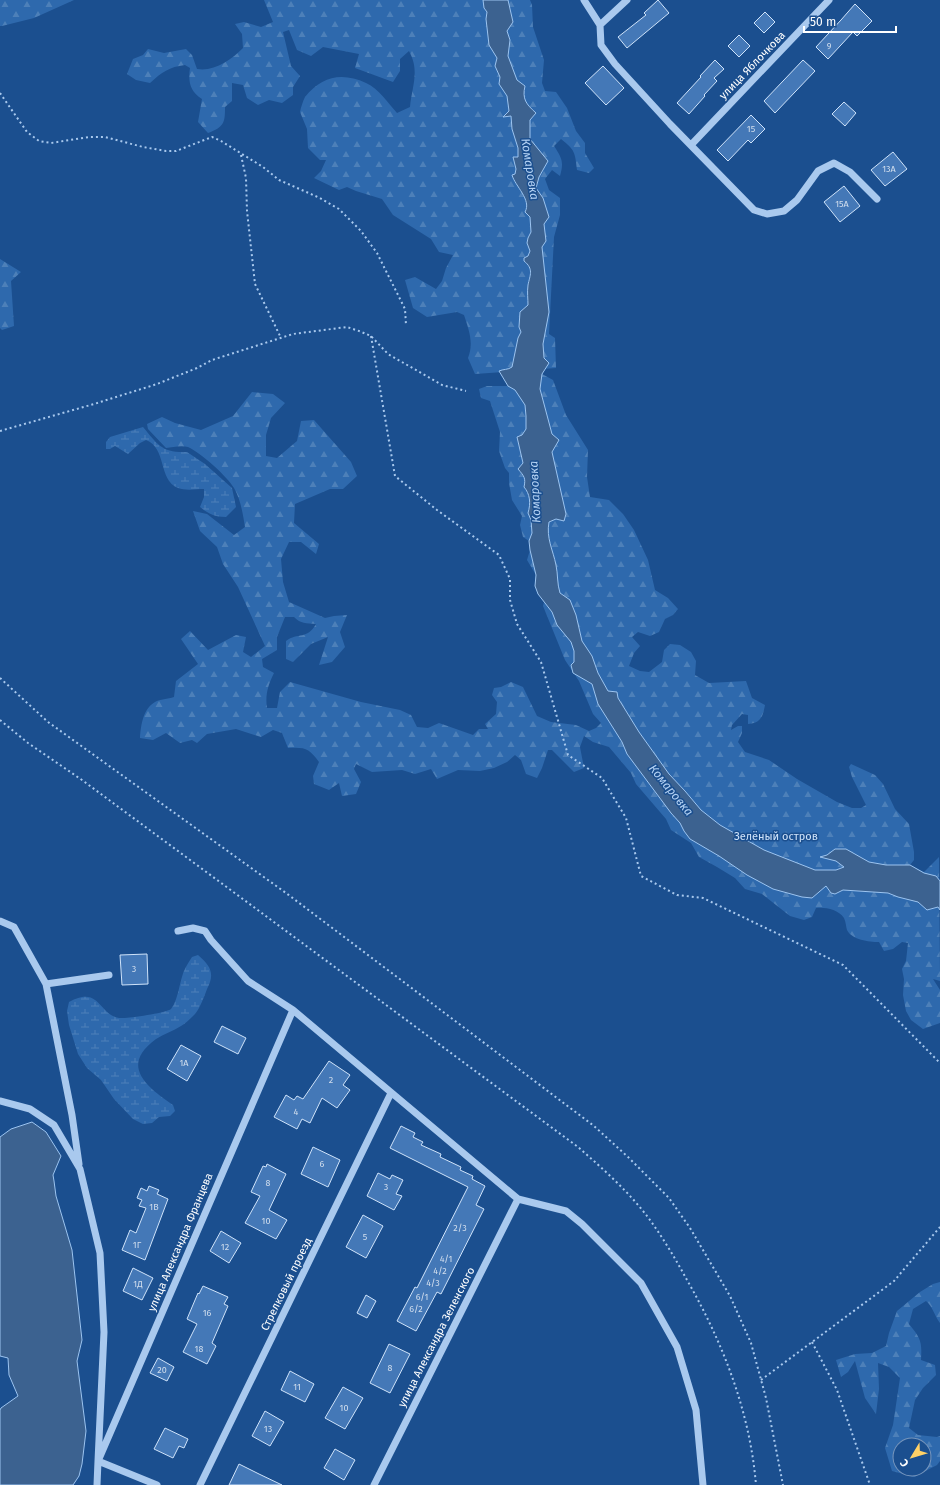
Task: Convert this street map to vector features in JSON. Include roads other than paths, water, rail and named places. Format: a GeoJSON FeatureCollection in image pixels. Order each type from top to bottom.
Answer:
{"type":"FeatureCollection","features":[{"type":"Feature","properties":{"kind":"street"},"geometry":{"type":"LineString","coordinates":[[584,0],[600,26],[601,45],[615,64],[754,210],[767,214],[784,211],[797,200],[818,171],[834,163],[850,172],[877,199]]}},
{"type":"Feature","properties":{"kind":"street"},"geometry":{"type":"LineString","coordinates":[[600,26],[626,0]]}},
{"type":"Feature","properties":{"kind":"street","name":"улица Яблочкова"},"geometry":{"type":"LineString","coordinates":[[691,145],[829,0]]}},
{"type":"Feature","properties":{"kind":"street"},"geometry":{"type":"LineString","coordinates":[[0,921],[14,927],[46,984],[72,1115],[80,1169],[100,1253],[104,1332],[98,1460],[157,1485]]}},
{"type":"Feature","properties":{"kind":"street"},"geometry":{"type":"LineString","coordinates":[[178,931],[193,928],[205,931],[211,940],[248,981],[293,1010],[518,1199],[566,1211],[582,1224],[641,1284],[677,1347],[696,1410],[703,1485]]}},
{"type":"Feature","properties":{"kind":"street"},"geometry":{"type":"LineString","coordinates":[[46,984],[109,975]]}},
{"type":"Feature","properties":{"kind":"street","name":"улица Александра Францева"},"geometry":{"type":"LineString","coordinates":[[97,1485],[98,1460],[293,1010]]}},
{"type":"Feature","properties":{"kind":"street","name":"Стрелковый проезд"},"geometry":{"type":"LineString","coordinates":[[200,1485],[391,1093]]}},
{"type":"Feature","properties":{"kind":"street"},"geometry":{"type":"LineString","coordinates":[[0,1101],[30,1109],[54,1125],[80,1169]]}},
{"type":"Feature","properties":{"kind":"street","name":"улица Александра Зеленского"},"geometry":{"type":"LineString","coordinates":[[374,1485],[518,1199]]}},
{"type":"Feature","properties":{"kind":"water","name":"Комаровка"},"geometry":{"type":"Polygon","coordinates":[[[483,0],[508,0],[513,22],[507,31],[510,40],[508,56],[517,80],[525,86],[524,94],[526,101],[536,113],[530,120],[530,139],[548,161],[539,177],[536,188],[543,198],[549,217],[544,224],[546,241],[542,247],[549,312],[543,344],[544,358],[549,363],[542,374],[540,389],[552,434],[559,440],[552,452],[566,514],[564,521],[556,519],[549,522],[548,533],[556,565],[560,593],[570,600],[576,615],[582,641],[592,656],[598,673],[608,691],[617,692],[618,698],[639,732],[669,774],[701,810],[720,825],[764,850],[815,870],[836,870],[844,867],[836,861],[820,857],[827,855],[835,849],[846,849],[869,862],[886,865],[910,865],[924,873],[936,876],[940,881],[940,910],[938,907],[927,910],[918,902],[888,893],[843,890],[835,894],[831,893],[826,886],[812,898],[802,897],[773,889],[747,875],[690,839],[680,823],[627,754],[622,742],[598,704],[592,684],[573,673],[571,665],[574,662],[574,651],[571,642],[557,625],[552,612],[538,594],[535,586],[536,575],[529,541],[532,533],[531,520],[528,513],[529,499],[528,493],[524,487],[524,477],[518,469],[523,463],[517,437],[522,435],[526,429],[525,405],[515,390],[508,386],[499,371],[512,367],[518,338],[521,332],[519,327],[520,312],[528,305],[530,269],[524,261],[524,258],[528,256],[530,251],[527,243],[531,232],[530,217],[525,212],[527,207],[525,198],[512,175],[515,174],[516,169],[513,157],[518,157],[518,148],[512,129],[511,116],[503,117],[509,111],[507,96],[499,84],[500,77],[495,66],[497,58],[489,45],[486,19],[487,12],[484,8],[483,0]]]}},
{"type":"Feature","properties":{"kind":"water"},"geometry":{"type":"Polygon","coordinates":[[[32,1122],[46,1132],[61,1156],[53,1175],[56,1196],[72,1250],[82,1340],[77,1361],[86,1431],[82,1464],[79,1476],[73,1485],[0,1485],[0,1410],[18,1396],[9,1375],[8,1358],[0,1356],[0,1137],[11,1129],[32,1122]]]}},
{"type":"Feature","properties":{"kind":"park label","name":"Зелёный остров"},"geometry":{"type":"Point","coordinates":[776,836]}}]}
